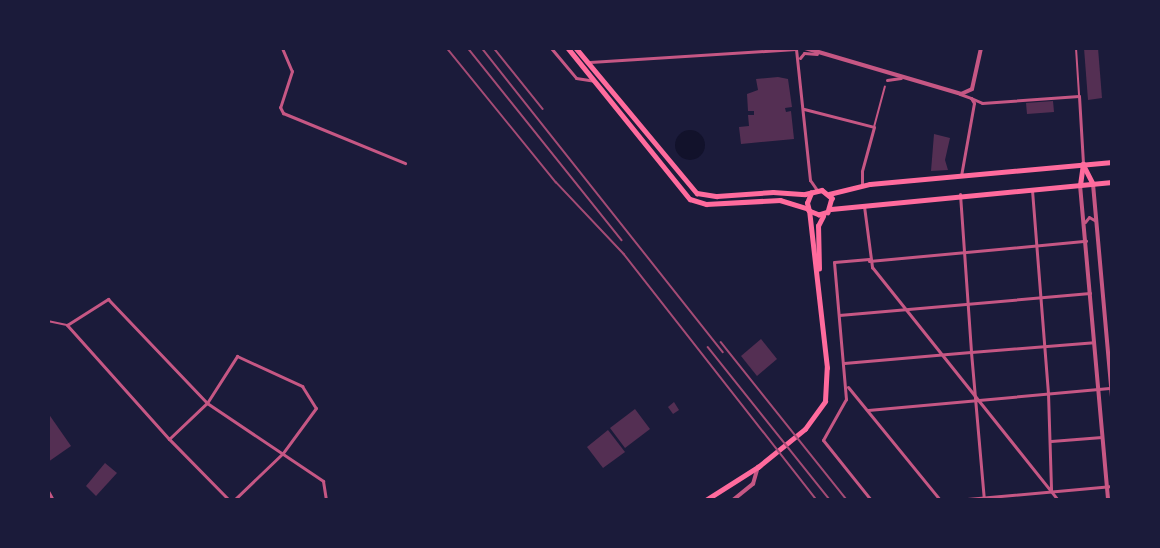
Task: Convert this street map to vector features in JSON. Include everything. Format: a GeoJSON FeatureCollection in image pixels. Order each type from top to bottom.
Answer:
{"type":"FeatureCollection","features":[{"type":"Feature","properties":{"kind":"main road"},"geometry":{"type":"LineString","coordinates":[[568,48],[692,200],[706,204],[780,200],[825,214]]}},
{"type":"Feature","properties":{"kind":"main road"},"geometry":{"type":"LineString","coordinates":[[576,48],[698,193],[712,196],[811,193],[817,190],[829,194],[862,186],[1112,162]]}},
{"type":"Feature","properties":{"kind":"main road"},"geometry":{"type":"LineString","coordinates":[[1083,164],[1093,184]]}},
{"type":"Feature","properties":{"kind":"main road"},"geometry":{"type":"LineString","coordinates":[[1080,185],[1083,164]]}},
{"type":"Feature","properties":{"kind":"main road"},"geometry":{"type":"LineString","coordinates":[[818,283],[818,226],[831,209],[960,194],[1112,182]]}},
{"type":"Feature","properties":{"kind":"main road"},"geometry":{"type":"LineString","coordinates":[[706,500],[758,466],[805,429],[820,412],[828,380],[808,209],[811,193]]}},
{"type":"Feature","properties":{"kind":"main road"},"geometry":{"type":"LineString","coordinates":[[829,194],[831,209]]}},
{"type":"Feature","properties":{"kind":"street"},"geometry":{"type":"LineString","coordinates":[[282,48],[292,71],[280,107],[282,113],[405,163]]}},
{"type":"Feature","properties":{"kind":"street"},"geometry":{"type":"LineString","coordinates":[[551,48],[576,78],[595,82]]}},
{"type":"Feature","properties":{"kind":"street"},"geometry":{"type":"LineString","coordinates":[[576,48],[595,64],[791,48],[797,50],[800,60],[810,180],[817,190]]}},
{"type":"Feature","properties":{"kind":"street"},"geometry":{"type":"LineString","coordinates":[[805,48],[817,54],[955,93],[982,103],[1079,96]]}},
{"type":"Feature","properties":{"kind":"street"},"geometry":{"type":"LineString","coordinates":[[1076,48],[1083,164]]}},
{"type":"Feature","properties":{"kind":"street"},"geometry":{"type":"LineString","coordinates":[[955,93],[971,91],[981,49]]}},
{"type":"Feature","properties":{"kind":"street"},"geometry":{"type":"LineString","coordinates":[[800,60],[804,53],[817,54]]}},
{"type":"Feature","properties":{"kind":"street"},"geometry":{"type":"LineString","coordinates":[[887,80],[902,78]]}},
{"type":"Feature","properties":{"kind":"street"},"geometry":{"type":"LineString","coordinates":[[862,186],[862,171],[885,86]]}},
{"type":"Feature","properties":{"kind":"street"},"geometry":{"type":"LineString","coordinates":[[961,176],[973,106],[971,98]]}},
{"type":"Feature","properties":{"kind":"street"},"geometry":{"type":"LineString","coordinates":[[804,109],[874,127]]}},
{"type":"Feature","properties":{"kind":"street"},"geometry":{"type":"LineString","coordinates":[[1093,184],[1112,397]]}},
{"type":"Feature","properties":{"kind":"street"},"geometry":{"type":"LineString","coordinates":[[1080,185],[1102,437],[1109,487],[1108,500]]}},
{"type":"Feature","properties":{"kind":"street"},"geometry":{"type":"LineString","coordinates":[[1032,188],[1048,393],[1051,492]]}},
{"type":"Feature","properties":{"kind":"street"},"geometry":{"type":"LineString","coordinates":[[960,194],[984,499]]}},
{"type":"Feature","properties":{"kind":"street"},"geometry":{"type":"LineString","coordinates":[[864,204],[869,260],[904,309],[1058,500]]}},
{"type":"Feature","properties":{"kind":"street"},"geometry":{"type":"LineString","coordinates":[[1084,225],[1087,217],[1096,221]]}},
{"type":"Feature","properties":{"kind":"street"},"geometry":{"type":"LineString","coordinates":[[871,500],[823,440],[846,399],[834,262],[1086,241]]}},
{"type":"Feature","properties":{"kind":"street"},"geometry":{"type":"LineString","coordinates":[[839,315],[1090,293]]}},
{"type":"Feature","properties":{"kind":"street"},"geometry":{"type":"LineString","coordinates":[[229,500],[169,439],[67,325],[108,299],[207,402],[323,481],[326,500]]}},
{"type":"Feature","properties":{"kind":"street"},"geometry":{"type":"LineString","coordinates":[[844,363],[1094,342]]}},
{"type":"Feature","properties":{"kind":"street"},"geometry":{"type":"LineString","coordinates":[[169,439],[207,402],[237,356],[302,386],[311,396],[316,408],[283,453],[234,500]]}},
{"type":"Feature","properties":{"kind":"street"},"geometry":{"type":"LineString","coordinates":[[846,386],[868,410],[939,500]]}},
{"type":"Feature","properties":{"kind":"street"},"geometry":{"type":"LineString","coordinates":[[868,410],[1112,388]]}},
{"type":"Feature","properties":{"kind":"street"},"geometry":{"type":"LineString","coordinates":[[1051,441],[1102,437]]}},
{"type":"Feature","properties":{"kind":"street"},"geometry":{"type":"LineString","coordinates":[[733,500],[754,483],[758,466]]}},
{"type":"Feature","properties":{"kind":"street"},"geometry":{"type":"LineString","coordinates":[[956,500],[1109,487]]}},
{"type":"Feature","properties":{"kind":"street"},"geometry":{"type":"LineString","coordinates":[[48,491],[53,500]]}},
{"type":"Feature","properties":{"kind":"lane"},"geometry":{"type":"LineString","coordinates":[[48,321],[67,325]]}},
{"type":"Feature","properties":{"kind":"shaded area"},"geometry":{"type":"Polygon","coordinates":[[[690,130],[696,131],[704,139],[704,151],[696,159],[690,160],[684,159],[676,151],[675,145],[676,139],[684,131],[690,130]]]}},
{"type":"Feature","properties":{"kind":"building"},"geometry":{"type":"Polygon","coordinates":[[[1084,48],[1098,48],[1102,98],[1088,100],[1084,48]]]}},
{"type":"Feature","properties":{"kind":"building"},"geometry":{"type":"Polygon","coordinates":[[[778,77],[788,79],[792,107],[785,108],[786,112],[791,111],[794,139],[741,144],[739,127],[749,126],[748,115],[754,115],[754,111],[748,111],[747,94],[758,90],[756,79],[778,77]]]}},
{"type":"Feature","properties":{"kind":"building"},"geometry":{"type":"Polygon","coordinates":[[[1053,101],[1054,112],[1027,114],[1026,103],[1053,101]]]}},
{"type":"Feature","properties":{"kind":"building"},"geometry":{"type":"Polygon","coordinates":[[[934,134],[950,138],[945,160],[948,170],[931,171],[934,134]]]}},
{"type":"Feature","properties":{"kind":"building"},"geometry":{"type":"Polygon","coordinates":[[[761,339],[777,359],[757,376],[741,356],[761,339]]]}},
{"type":"Feature","properties":{"kind":"building"},"geometry":{"type":"Polygon","coordinates":[[[674,402],[679,410],[673,414],[668,407],[674,402]]]}},
{"type":"Feature","properties":{"kind":"building"},"geometry":{"type":"Polygon","coordinates":[[[635,409],[650,429],[625,448],[610,428],[635,409]]]}},
{"type":"Feature","properties":{"kind":"building"},"geometry":{"type":"Polygon","coordinates":[[[48,413],[71,446],[48,462],[48,413]]]}},
{"type":"Feature","properties":{"kind":"building"},"geometry":{"type":"Polygon","coordinates":[[[608,430],[625,452],[603,468],[587,447],[608,430]]]}},
{"type":"Feature","properties":{"kind":"building"},"geometry":{"type":"Polygon","coordinates":[[[105,463],[117,473],[96,496],[86,486],[105,463]]]}},
{"type":"Feature","properties":{"kind":"railway"},"geometry":{"type":"LineString","coordinates":[[447,48],[556,182],[624,254],[817,500]]}},
{"type":"Feature","properties":{"kind":"railway"},"geometry":{"type":"LineString","coordinates":[[468,48],[622,240]]}},
{"type":"Feature","properties":{"kind":"railway"},"geometry":{"type":"LineString","coordinates":[[482,48],[723,352]]}},
{"type":"Feature","properties":{"kind":"railway"},"geometry":{"type":"LineString","coordinates":[[494,48],[543,109]]}},
{"type":"Feature","properties":{"kind":"railway"},"geometry":{"type":"LineString","coordinates":[[721,342],[847,500]]}},
{"type":"Feature","properties":{"kind":"railway"},"geometry":{"type":"LineString","coordinates":[[708,347],[830,500]]}}]}
